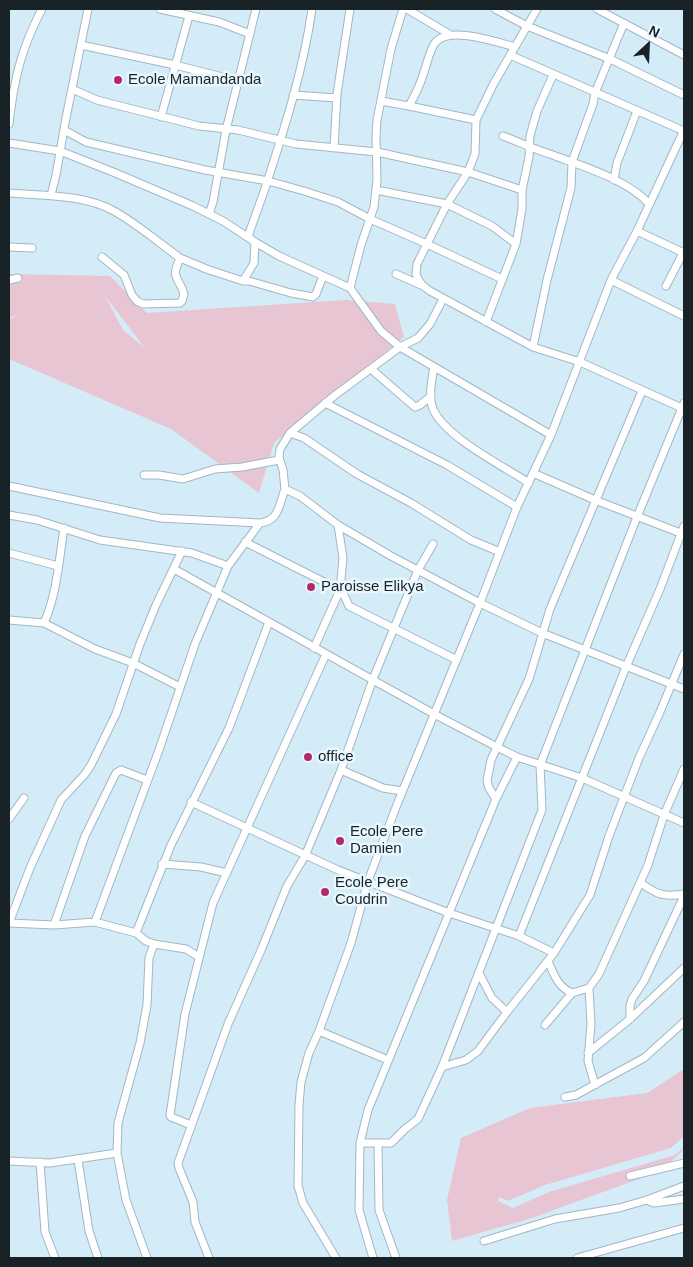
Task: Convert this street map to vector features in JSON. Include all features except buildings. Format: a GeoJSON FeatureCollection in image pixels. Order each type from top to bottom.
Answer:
{"type":"FeatureCollection","features":[{"type":"Feature","properties":{"kind":"street"},"geometry":{"type":"LineString","coordinates":[[9,124],[15,78],[23,49],[42,9]]}},
{"type":"Feature","properties":{"kind":"street"},"geometry":{"type":"LineString","coordinates":[[51,196],[88,9]]}},
{"type":"Feature","properties":{"kind":"street"},"geometry":{"type":"LineString","coordinates":[[160,9],[219,22],[250,34]]}},
{"type":"Feature","properties":{"kind":"street"},"geometry":{"type":"LineString","coordinates":[[209,214],[213,202],[226,130],[256,9]]}},
{"type":"Feature","properties":{"kind":"street"},"geometry":{"type":"LineString","coordinates":[[248,237],[268,181],[293,95],[312,9]]}},
{"type":"Feature","properties":{"kind":"street"},"geometry":{"type":"LineString","coordinates":[[334,148],[337,98],[350,9]]}},
{"type":"Feature","properties":{"kind":"street"},"geometry":{"type":"LineString","coordinates":[[350,288],[361,244],[370,219],[376,190],[376,136],[381,101],[391,49],[405,9],[432,22],[449,34]]}},
{"type":"Feature","properties":{"kind":"street"},"geometry":{"type":"LineString","coordinates":[[495,9],[527,26],[610,59],[684,95]]}},
{"type":"Feature","properties":{"kind":"street"},"geometry":{"type":"LineString","coordinates":[[422,285],[416,274],[416,268],[447,204],[468,172],[475,154],[476,120],[537,9]]}},
{"type":"Feature","properties":{"kind":"street"},"geometry":{"type":"LineString","coordinates":[[597,9],[684,55]]}},
{"type":"Feature","properties":{"kind":"street"},"geometry":{"type":"LineString","coordinates":[[613,17],[616,9]]}},
{"type":"Feature","properties":{"kind":"street"},"geometry":{"type":"LineString","coordinates":[[161,117],[189,16]]}},
{"type":"Feature","properties":{"kind":"street"},"geometry":{"type":"LineString","coordinates":[[533,347],[547,280],[571,188],[572,162],[593,104],[595,93],[624,23]]}},
{"type":"Feature","properties":{"kind":"street"},"geometry":{"type":"LineString","coordinates":[[409,106],[423,77],[434,44],[442,36],[449,34],[515,47]]}},
{"type":"Feature","properties":{"kind":"street"},"geometry":{"type":"LineString","coordinates":[[81,46],[175,65],[238,82]]}},
{"type":"Feature","properties":{"kind":"street"},"geometry":{"type":"LineString","coordinates":[[336,1258],[303,1203],[298,1186],[298,1131],[302,1082],[309,1053],[351,943],[368,881],[402,791],[457,660],[517,507],[550,435],[611,280],[637,231],[684,131],[510,56]]}},
{"type":"Feature","properties":{"kind":"street"},"geometry":{"type":"LineString","coordinates":[[486,322],[516,244],[530,136],[553,75]]}},
{"type":"Feature","properties":{"kind":"street"},"geometry":{"type":"LineString","coordinates":[[72,89],[97,100],[199,126],[238,130],[296,144],[377,152],[468,172],[522,190]]}},
{"type":"Feature","properties":{"kind":"street"},"geometry":{"type":"LineString","coordinates":[[293,95],[337,98]]}},
{"type":"Feature","properties":{"kind":"street"},"geometry":{"type":"LineString","coordinates":[[381,101],[476,120]]}},
{"type":"Feature","properties":{"kind":"street"},"geometry":{"type":"LineString","coordinates":[[614,180],[617,164],[636,111]]}},
{"type":"Feature","properties":{"kind":"street"},"geometry":{"type":"LineString","coordinates":[[64,130],[86,142],[205,170],[268,181],[304,190],[338,202],[370,219],[502,279]]}},
{"type":"Feature","properties":{"kind":"street"},"geometry":{"type":"LineString","coordinates":[[503,136],[614,180],[636,191],[649,204]]}},
{"type":"Feature","properties":{"kind":"street"},"geometry":{"type":"LineString","coordinates":[[9,143],[60,151],[113,172],[209,214],[255,242],[350,288],[381,331],[400,347],[550,435]]}},
{"type":"Feature","properties":{"kind":"street"},"geometry":{"type":"LineString","coordinates":[[376,190],[447,204],[492,226],[516,244]]}},
{"type":"Feature","properties":{"kind":"street"},"geometry":{"type":"LineString","coordinates":[[9,193],[51,196],[99,205],[114,211],[180,258],[209,270],[291,294],[312,297],[316,294],[323,276]]}},
{"type":"Feature","properties":{"kind":"street"},"geometry":{"type":"LineString","coordinates":[[637,231],[683,253],[666,286]]}},
{"type":"Feature","properties":{"kind":"street"},"geometry":{"type":"LineString","coordinates":[[243,281],[254,263],[255,242]]}},
{"type":"Feature","properties":{"kind":"street"},"geometry":{"type":"LineString","coordinates":[[9,247],[32,248]]}},
{"type":"Feature","properties":{"kind":"street"},"geometry":{"type":"LineString","coordinates":[[102,257],[124,275],[134,299],[143,304],[182,302],[184,294],[175,277],[176,266],[180,258]]}},
{"type":"Feature","properties":{"kind":"street"},"geometry":{"type":"LineString","coordinates":[[360,1143],[392,1143],[418,1119],[442,1067],[542,810],[540,765],[637,517],[684,406],[642,391],[580,362],[533,347],[443,299],[422,285],[396,274]]}},
{"type":"Feature","properties":{"kind":"street"},"geometry":{"type":"LineString","coordinates":[[9,280],[18,278]]}},
{"type":"Feature","properties":{"kind":"street"},"geometry":{"type":"LineString","coordinates":[[611,280],[684,316]]}},
{"type":"Feature","properties":{"kind":"street"},"geometry":{"type":"LineString","coordinates":[[9,486],[160,518],[260,523],[271,520],[275,516],[285,488],[280,449],[290,433],[325,403],[400,347],[424,333],[443,299]]}},
{"type":"Feature","properties":{"kind":"street"},"geometry":{"type":"LineString","coordinates":[[434,367],[431,396],[433,408],[440,421],[480,454],[529,483]]}},
{"type":"Feature","properties":{"kind":"street"},"geometry":{"type":"LineString","coordinates":[[371,369],[415,407],[431,396]]}},
{"type":"Feature","properties":{"kind":"street"},"geometry":{"type":"LineString","coordinates":[[496,799],[487,781],[489,767],[529,679],[542,633],[642,391]]}},
{"type":"Feature","properties":{"kind":"street"},"geometry":{"type":"LineString","coordinates":[[325,403],[447,465],[517,507]]}},
{"type":"Feature","properties":{"kind":"street"},"geometry":{"type":"LineString","coordinates":[[290,433],[304,438],[357,474],[411,503],[471,540],[500,552]]}},
{"type":"Feature","properties":{"kind":"street"},"geometry":{"type":"LineString","coordinates":[[144,475],[159,475],[183,479],[215,469],[242,467],[280,460]]}},
{"type":"Feature","properties":{"kind":"street"},"geometry":{"type":"LineString","coordinates":[[534,473],[637,517],[683,534]]}},
{"type":"Feature","properties":{"kind":"street"},"geometry":{"type":"LineString","coordinates":[[285,488],[300,496],[338,526],[480,603],[542,633],[684,689]]}},
{"type":"Feature","properties":{"kind":"street"},"geometry":{"type":"LineString","coordinates":[[9,515],[37,520],[100,540],[182,551],[228,566]]}},
{"type":"Feature","properties":{"kind":"street"},"geometry":{"type":"LineString","coordinates":[[95,922],[148,780],[195,644],[228,566],[260,523]]}},
{"type":"Feature","properties":{"kind":"street"},"geometry":{"type":"LineString","coordinates":[[314,648],[340,590],[343,558],[338,526]]}},
{"type":"Feature","properties":{"kind":"street"},"geometry":{"type":"LineString","coordinates":[[519,936],[626,667],[683,534],[684,526]]}},
{"type":"Feature","properties":{"kind":"street"},"geometry":{"type":"LineString","coordinates":[[44,623],[51,603],[64,528]]}},
{"type":"Feature","properties":{"kind":"street"},"geometry":{"type":"LineString","coordinates":[[245,542],[340,590],[344,593],[349,606],[457,660]]}},
{"type":"Feature","properties":{"kind":"street"},"geometry":{"type":"LineString","coordinates":[[209,1258],[195,1222],[193,1202],[178,1168],[178,1163],[228,1024],[287,886],[304,856],[341,770],[373,679],[418,570],[433,544]]}},
{"type":"Feature","properties":{"kind":"street"},"geometry":{"type":"LineString","coordinates":[[182,551],[156,605],[133,663],[114,719],[96,757],[85,774],[61,800],[42,839],[9,923],[54,925],[95,922],[136,933],[146,941],[154,944],[186,949],[199,957]]}},
{"type":"Feature","properties":{"kind":"street"},"geometry":{"type":"LineString","coordinates":[[9,553],[58,566]]}},
{"type":"Feature","properties":{"kind":"street"},"geometry":{"type":"LineString","coordinates":[[174,569],[434,714],[517,757],[582,778],[684,823]]}},
{"type":"Feature","properties":{"kind":"street"},"geometry":{"type":"LineString","coordinates":[[9,620],[44,623],[95,649],[133,663],[180,687]]}},
{"type":"Feature","properties":{"kind":"street"},"geometry":{"type":"LineString","coordinates":[[136,933],[162,864],[229,728],[270,622]]}},
{"type":"Feature","properties":{"kind":"street"},"geometry":{"type":"LineString","coordinates":[[191,1125],[170,1115],[184,1015],[214,903],[326,654]]}},
{"type":"Feature","properties":{"kind":"street"},"geometry":{"type":"LineString","coordinates":[[442,1067],[466,1060],[485,1042],[554,953],[590,895],[639,758],[684,654]]}},
{"type":"Feature","properties":{"kind":"street"},"geometry":{"type":"LineString","coordinates":[[373,1258],[359,1210],[360,1143],[368,1110],[496,799],[517,757]]}},
{"type":"Feature","properties":{"kind":"street"},"geometry":{"type":"LineString","coordinates":[[545,1025],[572,993],[589,988],[600,974],[641,882],[664,815],[684,769]]}},
{"type":"Feature","properties":{"kind":"street"},"geometry":{"type":"LineString","coordinates":[[54,925],[85,836],[116,773],[121,770],[148,780]]}},
{"type":"Feature","properties":{"kind":"street"},"geometry":{"type":"LineString","coordinates":[[341,770],[383,788],[402,791]]}},
{"type":"Feature","properties":{"kind":"street"},"geometry":{"type":"LineString","coordinates":[[9,818],[24,798]]}},
{"type":"Feature","properties":{"kind":"street"},"geometry":{"type":"LineString","coordinates":[[191,802],[304,856],[449,913],[519,936],[554,953]]}},
{"type":"Feature","properties":{"kind":"street"},"geometry":{"type":"LineString","coordinates":[[162,864],[201,867],[227,873]]}},
{"type":"Feature","properties":{"kind":"street"},"geometry":{"type":"LineString","coordinates":[[630,1019],[632,999],[644,981],[684,895],[661,895],[655,893],[641,882]]}},
{"type":"Feature","properties":{"kind":"street"},"geometry":{"type":"LineString","coordinates":[[148,1258],[126,1200],[117,1154],[118,1123],[140,1043],[148,998],[149,958],[154,944]]}},
{"type":"Feature","properties":{"kind":"street"},"geometry":{"type":"LineString","coordinates":[[548,961],[556,980],[562,987],[572,993]]}},
{"type":"Feature","properties":{"kind":"street"},"geometry":{"type":"LineString","coordinates":[[588,1053],[630,1019],[684,968]]}},
{"type":"Feature","properties":{"kind":"street"},"geometry":{"type":"LineString","coordinates":[[479,973],[492,998],[507,1012]]}},
{"type":"Feature","properties":{"kind":"street"},"geometry":{"type":"LineString","coordinates":[[589,988],[591,1024],[588,1061],[595,1085]]}},
{"type":"Feature","properties":{"kind":"street"},"geometry":{"type":"LineString","coordinates":[[565,1097],[576,1095],[644,1058],[684,1022]]}},
{"type":"Feature","properties":{"kind":"street"},"geometry":{"type":"LineString","coordinates":[[319,1031],[388,1060]]}},
{"type":"Feature","properties":{"kind":"street"},"geometry":{"type":"LineString","coordinates":[[378,1144],[379,1210],[396,1258]]}},
{"type":"Feature","properties":{"kind":"street"},"geometry":{"type":"LineString","coordinates":[[9,1161],[78,1160],[117,1154]]}},
{"type":"Feature","properties":{"kind":"street"},"geometry":{"type":"LineString","coordinates":[[78,1160],[90,1231],[98,1258]]}},
{"type":"Feature","properties":{"kind":"street"},"geometry":{"type":"LineString","coordinates":[[40,1162],[45,1232],[55,1258]]}},
{"type":"Feature","properties":{"kind":"street"},"geometry":{"type":"LineString","coordinates":[[630,1176],[684,1163]]}},
{"type":"Feature","properties":{"kind":"street"},"geometry":{"type":"LineString","coordinates":[[484,1241],[555,1219],[619,1208],[684,1186]]}},
{"type":"Feature","properties":{"kind":"street"},"geometry":{"type":"LineString","coordinates":[[647,1200],[654,1204],[684,1199]]}},
{"type":"Feature","properties":{"kind":"street"},"geometry":{"type":"LineString","coordinates":[[577,1258],[684,1228]]}},
{"type":"Feature","properties":{"kind":"shaded area"},"geometry":{"type":"Polygon","coordinates":[[[9,274],[110,276],[147,313],[346,300],[395,304],[404,337],[274,443],[259,493],[171,429],[9,359],[9,319],[18,316],[9,317],[9,274]],[[105,296],[123,330],[145,348],[105,296]]]}},
{"type":"Feature","properties":{"kind":"shaded area"},"geometry":{"type":"Polygon","coordinates":[[[684,1069],[684,1136],[671,1148],[545,1185],[508,1201],[499,1197],[498,1201],[513,1208],[549,1192],[675,1155],[684,1147],[663,1170],[532,1218],[452,1241],[447,1200],[461,1138],[530,1108],[647,1093],[684,1069]]]}},
{"type":"Feature","properties":{"kind":"place","name":"Ecole Mamandanda"},"geometry":{"type":"Point","coordinates":[118,80]}},
{"type":"Feature","properties":{"kind":"place","name":"Paroisse Elikya"},"geometry":{"type":"Point","coordinates":[311,587]}},
{"type":"Feature","properties":{"kind":"place","name":"office"},"geometry":{"type":"Point","coordinates":[308,757]}},
{"type":"Feature","properties":{"kind":"place","name":"Ecole Pere Damien"},"geometry":{"type":"Point","coordinates":[340,841]}},
{"type":"Feature","properties":{"kind":"place","name":"Ecole Pere Coudrin"},"geometry":{"type":"Point","coordinates":[325,892]}}]}
